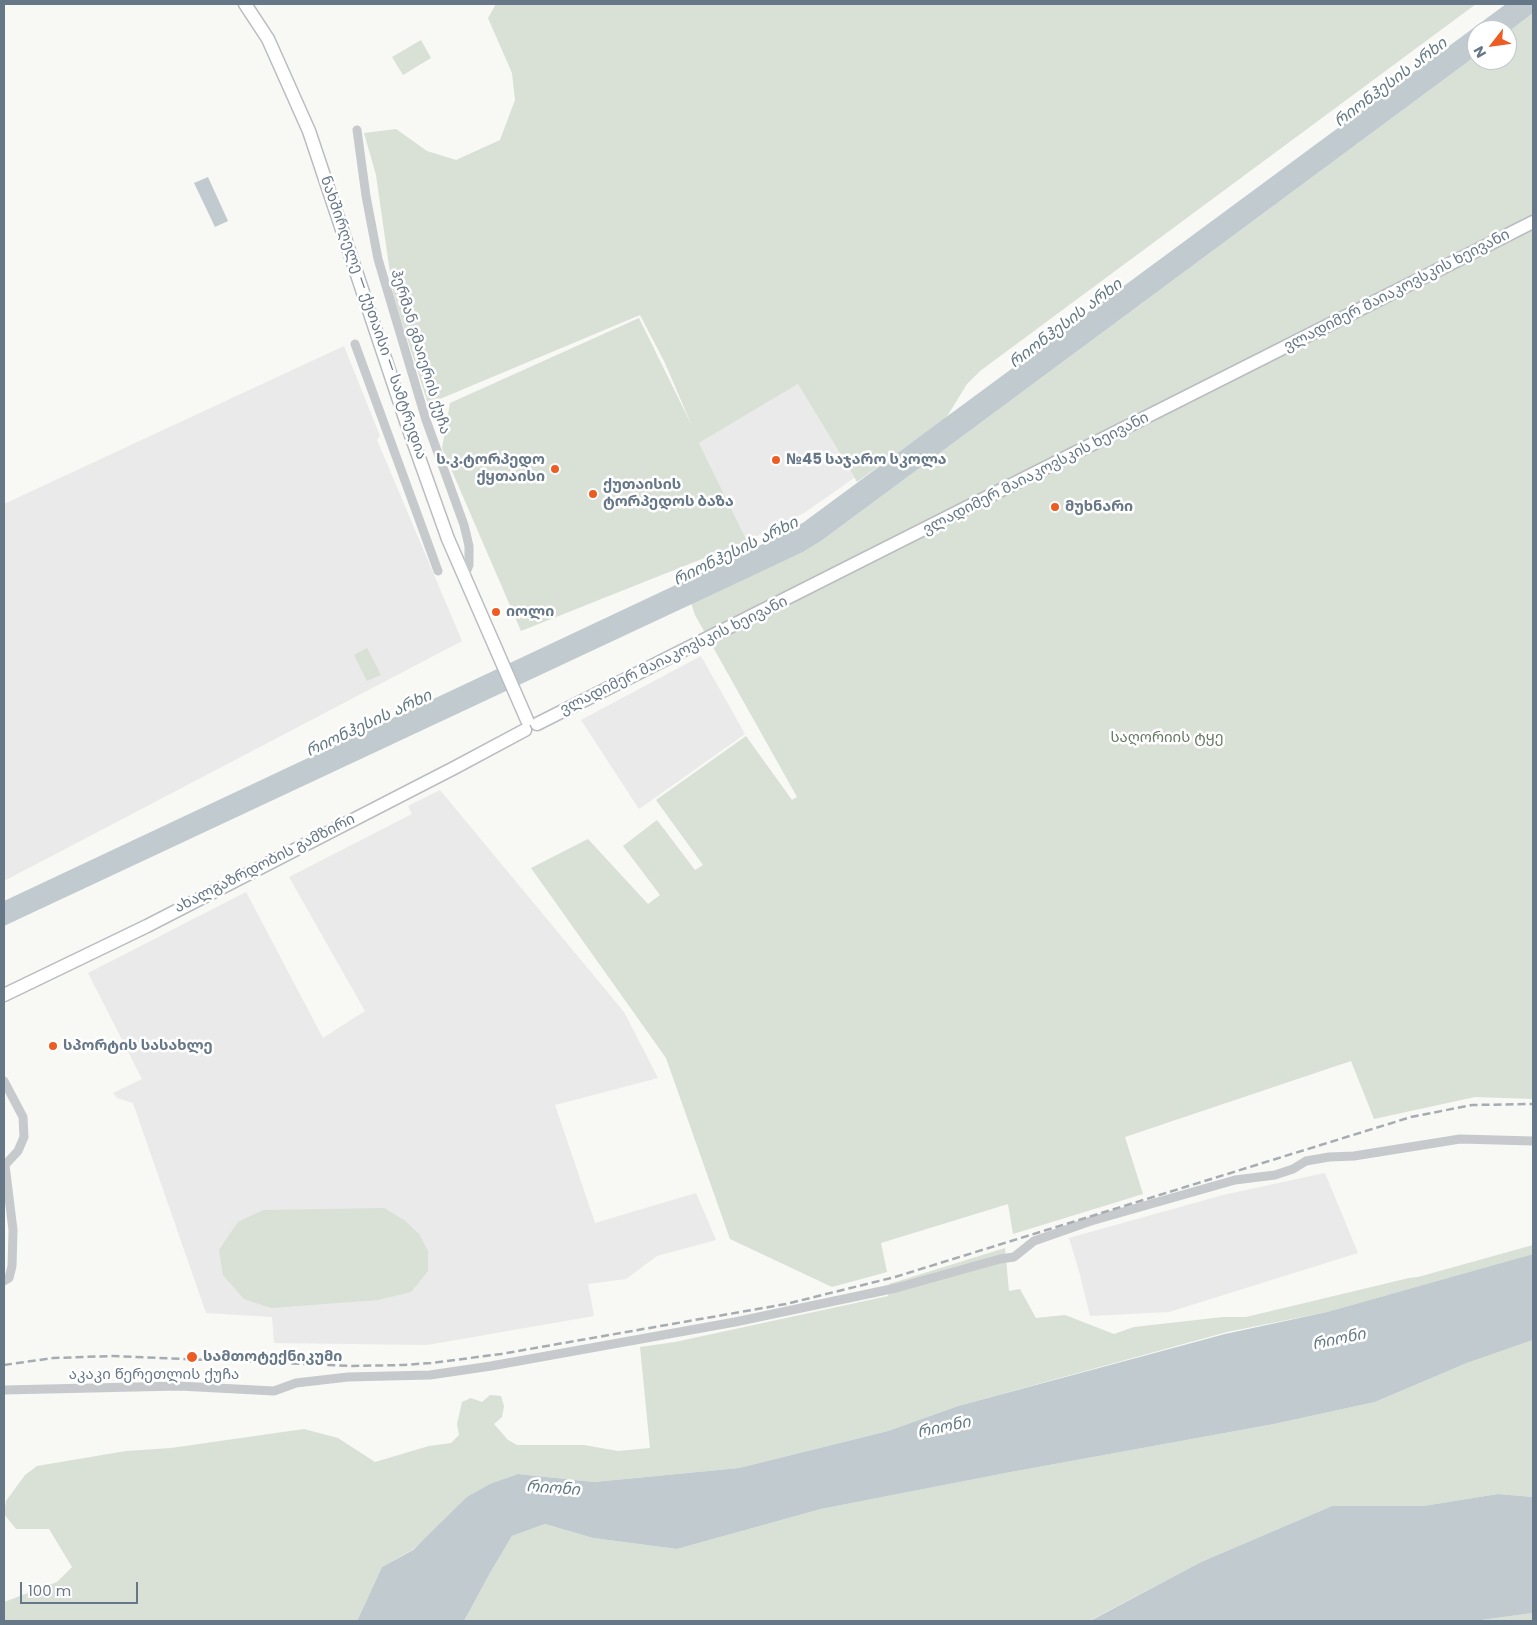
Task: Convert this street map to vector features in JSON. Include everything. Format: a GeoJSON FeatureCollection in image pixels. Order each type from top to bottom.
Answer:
{"type":"FeatureCollection","features":[{"type":"Feature","properties":{"kind":"main road","name":"ნახშირღელე — ქუთაისი — სამტრედია"},"geometry":{"type":"LineString","coordinates":[[245,4],[268,39],[309,131],[407,424],[448,539],[530,724]]}},
{"type":"Feature","properties":{"kind":"main road","name":"ვლადიმერ მაიაკოვსკის ხეივანი"},"geometry":{"type":"LineString","coordinates":[[530,724],[769,608],[1533,222]]}},
{"type":"Feature","properties":{"kind":"main road","name":"ახალგაზრდობის გამზირი"},"geometry":{"type":"LineString","coordinates":[[4,995],[147,926],[454,768],[530,724]]}},
{"type":"Feature","properties":{"kind":"street","name":"ჰერმან გმაიერის ქუჩა"},"geometry":{"type":"LineString","coordinates":[[357,130],[366,196],[378,259],[426,420],[464,526],[469,546],[469,565],[464,577]]}},
{"type":"Feature","properties":{"kind":"street"},"geometry":{"type":"LineString","coordinates":[[355,344],[438,571]]}},
{"type":"Feature","properties":{"kind":"street"},"geometry":{"type":"LineString","coordinates":[[4,1081],[23,1118],[24,1137],[18,1151],[5,1165],[13,1230],[12,1266],[9,1278],[4,1281]]}},
{"type":"Feature","properties":{"kind":"street","name":"აკაკი წერეთლის ქუჩა"},"geometry":{"type":"LineString","coordinates":[[4,1390],[180,1386],[274,1391],[296,1383],[348,1377],[430,1375],[491,1366],[735,1322],[896,1288],[1000,1259],[1014,1258],[1034,1241],[1091,1221],[1226,1183],[1275,1175],[1293,1169],[1306,1161],[1329,1157],[1354,1156],[1460,1139],[1533,1141]]}},
{"type":"Feature","properties":{"kind":"shaded area"},"geometry":{"type":"Polygon","coordinates":[[[344,346],[380,436],[377,440],[462,641],[4,881],[4,504],[344,346]]]}},
{"type":"Feature","properties":{"kind":"shaded area","name":"№45 საჯარო სკოლა"},"geometry":{"type":"Polygon","coordinates":[[[798,384],[854,478],[804,513],[747,541],[699,443],[798,384]]]}},
{"type":"Feature","properties":{"kind":"shaded area"},"geometry":{"type":"Polygon","coordinates":[[[701,656],[745,734],[639,809],[581,720],[701,656]]]}},
{"type":"Feature","properties":{"kind":"shaded area"},"geometry":{"type":"Polygon","coordinates":[[[440,790],[624,1012],[658,1078],[555,1105],[595,1223],[696,1193],[716,1240],[657,1256],[626,1279],[588,1284],[594,1316],[427,1345],[274,1343],[272,1317],[206,1313],[133,1103],[117,1098],[113,1093],[142,1079],[88,973],[246,892],[323,1038],[365,1011],[289,877],[412,814],[408,806],[440,790]]]}},
{"type":"Feature","properties":{"kind":"shaded area"},"geometry":{"type":"Polygon","coordinates":[[[1325,1173],[1358,1253],[1169,1312],[1090,1316],[1069,1238],[1223,1195],[1325,1173]]]}},
{"type":"Feature","properties":{"kind":"green space"},"geometry":{"type":"Polygon","coordinates":[[[496,4],[1476,4],[980,371],[967,384],[946,418],[857,482],[798,384],[699,443],[747,541],[521,631],[442,448],[450,403],[639,318],[692,426],[665,363],[640,315],[428,404],[393,294],[376,175],[364,133],[396,129],[427,151],[456,160],[500,140],[515,100],[512,73],[488,18],[496,4]]]}},
{"type":"Feature","properties":{"kind":"green space","name":"საღორიის ტყე"},"geometry":{"type":"Polygon","coordinates":[[[1533,13],[1533,1099],[1475,1097],[1374,1119],[1351,1061],[1125,1137],[1143,1194],[1013,1234],[1008,1204],[881,1243],[887,1272],[832,1287],[730,1239],[666,1058],[531,868],[588,839],[648,904],[660,895],[623,846],[657,820],[695,870],[703,865],[656,800],[746,736],[792,800],[797,797],[695,615],[691,603],[803,552],[821,541],[1467,62],[1467,70],[1517,70],[1517,25],[1533,13]]]}},
{"type":"Feature","properties":{"kind":"green space"},"geometry":{"type":"Polygon","coordinates":[[[421,40],[431,58],[403,75],[392,57],[421,40]]]}},
{"type":"Feature","properties":{"kind":"green space"},"geometry":{"type":"Polygon","coordinates":[[[367,648],[381,675],[367,681],[354,655],[367,648]]]}},
{"type":"Feature","properties":{"kind":"green space"},"geometry":{"type":"Polygon","coordinates":[[[384,1208],[404,1220],[419,1234],[428,1251],[428,1271],[411,1292],[378,1300],[271,1308],[244,1299],[223,1275],[219,1250],[238,1222],[263,1210],[384,1208]]]}},
{"type":"Feature","properties":{"kind":"green space"},"geometry":{"type":"Polygon","coordinates":[[[1533,1245],[1533,1254],[1327,1312],[1227,1332],[958,1406],[888,1431],[739,1468],[594,1482],[518,1474],[492,1483],[412,1550],[382,1567],[357,1621],[4,1621],[4,1602],[57,1582],[72,1567],[49,1529],[16,1529],[4,1514],[6,1501],[25,1475],[37,1466],[126,1451],[171,1448],[304,1429],[338,1438],[375,1462],[429,1446],[451,1443],[459,1435],[457,1424],[462,1402],[471,1398],[482,1402],[490,1395],[501,1396],[504,1406],[502,1417],[494,1424],[508,1440],[517,1445],[584,1445],[618,1451],[650,1448],[640,1347],[675,1342],[888,1296],[889,1284],[1005,1248],[1009,1291],[1020,1289],[1036,1318],[1065,1315],[1114,1334],[1134,1327],[1223,1317],[1246,1317],[1418,1277],[1533,1245]]]}},
{"type":"Feature","properties":{"kind":"green space"},"geometry":{"type":"Polygon","coordinates":[[[1533,1340],[1533,1497],[1498,1494],[1423,1506],[1332,1506],[1201,1562],[1089,1621],[464,1621],[512,1536],[545,1524],[593,1538],[677,1549],[821,1509],[1274,1424],[1375,1402],[1467,1363],[1533,1340]]]}},
{"type":"Feature","properties":{"kind":"green space"},"geometry":{"type":"Polygon","coordinates":[[[1533,1613],[1533,1621],[1474,1621],[1533,1613]]]}},
{"type":"Feature","properties":{"kind":"water"},"geometry":{"type":"Polygon","coordinates":[[[1506,4],[1533,4],[1533,13],[1517,25],[1517,20],[1484,20],[1506,4]]]}},
{"type":"Feature","properties":{"kind":"water"},"geometry":{"type":"Polygon","coordinates":[[[1467,33],[1467,62],[821,541],[803,552],[4,926],[4,901],[782,535],[804,522],[1467,33]]]}},
{"type":"Feature","properties":{"kind":"water"},"geometry":{"type":"Polygon","coordinates":[[[208,177],[228,221],[215,227],[194,183],[208,177]]]}},
{"type":"Feature","properties":{"kind":"water","name":"რიონი"},"geometry":{"type":"Polygon","coordinates":[[[1533,1254],[1533,1340],[1467,1363],[1375,1402],[1274,1424],[821,1509],[677,1549],[593,1538],[545,1524],[512,1536],[464,1621],[357,1621],[382,1567],[413,1550],[467,1497],[492,1483],[518,1474],[594,1482],[739,1468],[888,1431],[958,1406],[1225,1334],[1327,1312],[1533,1254]]]}},
{"type":"Feature","properties":{"kind":"water"},"geometry":{"type":"Polygon","coordinates":[[[1498,1494],[1533,1497],[1533,1613],[1474,1621],[1090,1621],[1201,1562],[1332,1506],[1423,1506],[1498,1494]]]}},
{"type":"Feature","properties":{"kind":"railway"},"geometry":{"type":"LineString","coordinates":[[4,1365],[53,1358],[113,1356],[352,1366],[403,1365],[501,1354],[786,1304],[895,1277],[1411,1117],[1472,1105],[1533,1104]]}},
{"type":"Feature","properties":{"kind":"place","name":"№45 საჯარო სკოლა"},"geometry":{"type":"Point","coordinates":[776,460]}},
{"type":"Feature","properties":{"kind":"place","name":"ს.კ.ტორპედო ქყთაისი"},"geometry":{"type":"Point","coordinates":[555,469]}},
{"type":"Feature","properties":{"kind":"place","name":"ქუთაისის ტორპედოს ბაზა"},"geometry":{"type":"Point","coordinates":[593,494]}},
{"type":"Feature","properties":{"kind":"place","name":"მუხნარი"},"geometry":{"type":"Point","coordinates":[1055,507]}},
{"type":"Feature","properties":{"kind":"place","name":"იოლი"},"geometry":{"type":"Point","coordinates":[496,612]}},
{"type":"Feature","properties":{"kind":"place","name":"სპორტის სასახლე"},"geometry":{"type":"Point","coordinates":[53,1046]}},
{"type":"Feature","properties":{"kind":"place","name":"სამთოტექნიკუმი"},"geometry":{"type":"Point","coordinates":[192,1357]}},
{"type":"Feature","properties":{"kind":"water label","name":"რიონჰესის არხი"},"geometry":{"type":"Point","coordinates":[1391,83]}},
{"type":"Feature","properties":{"kind":"water label","name":"რიონჰესის არხი"},"geometry":{"type":"Point","coordinates":[1066,324]}},
{"type":"Feature","properties":{"kind":"water label","name":"რიონჰესის არხი"},"geometry":{"type":"Point","coordinates":[736,552]}},
{"type":"Feature","properties":{"kind":"water label","name":"რიონჰესის არხი"},"geometry":{"type":"Point","coordinates":[369,724]}}]}
